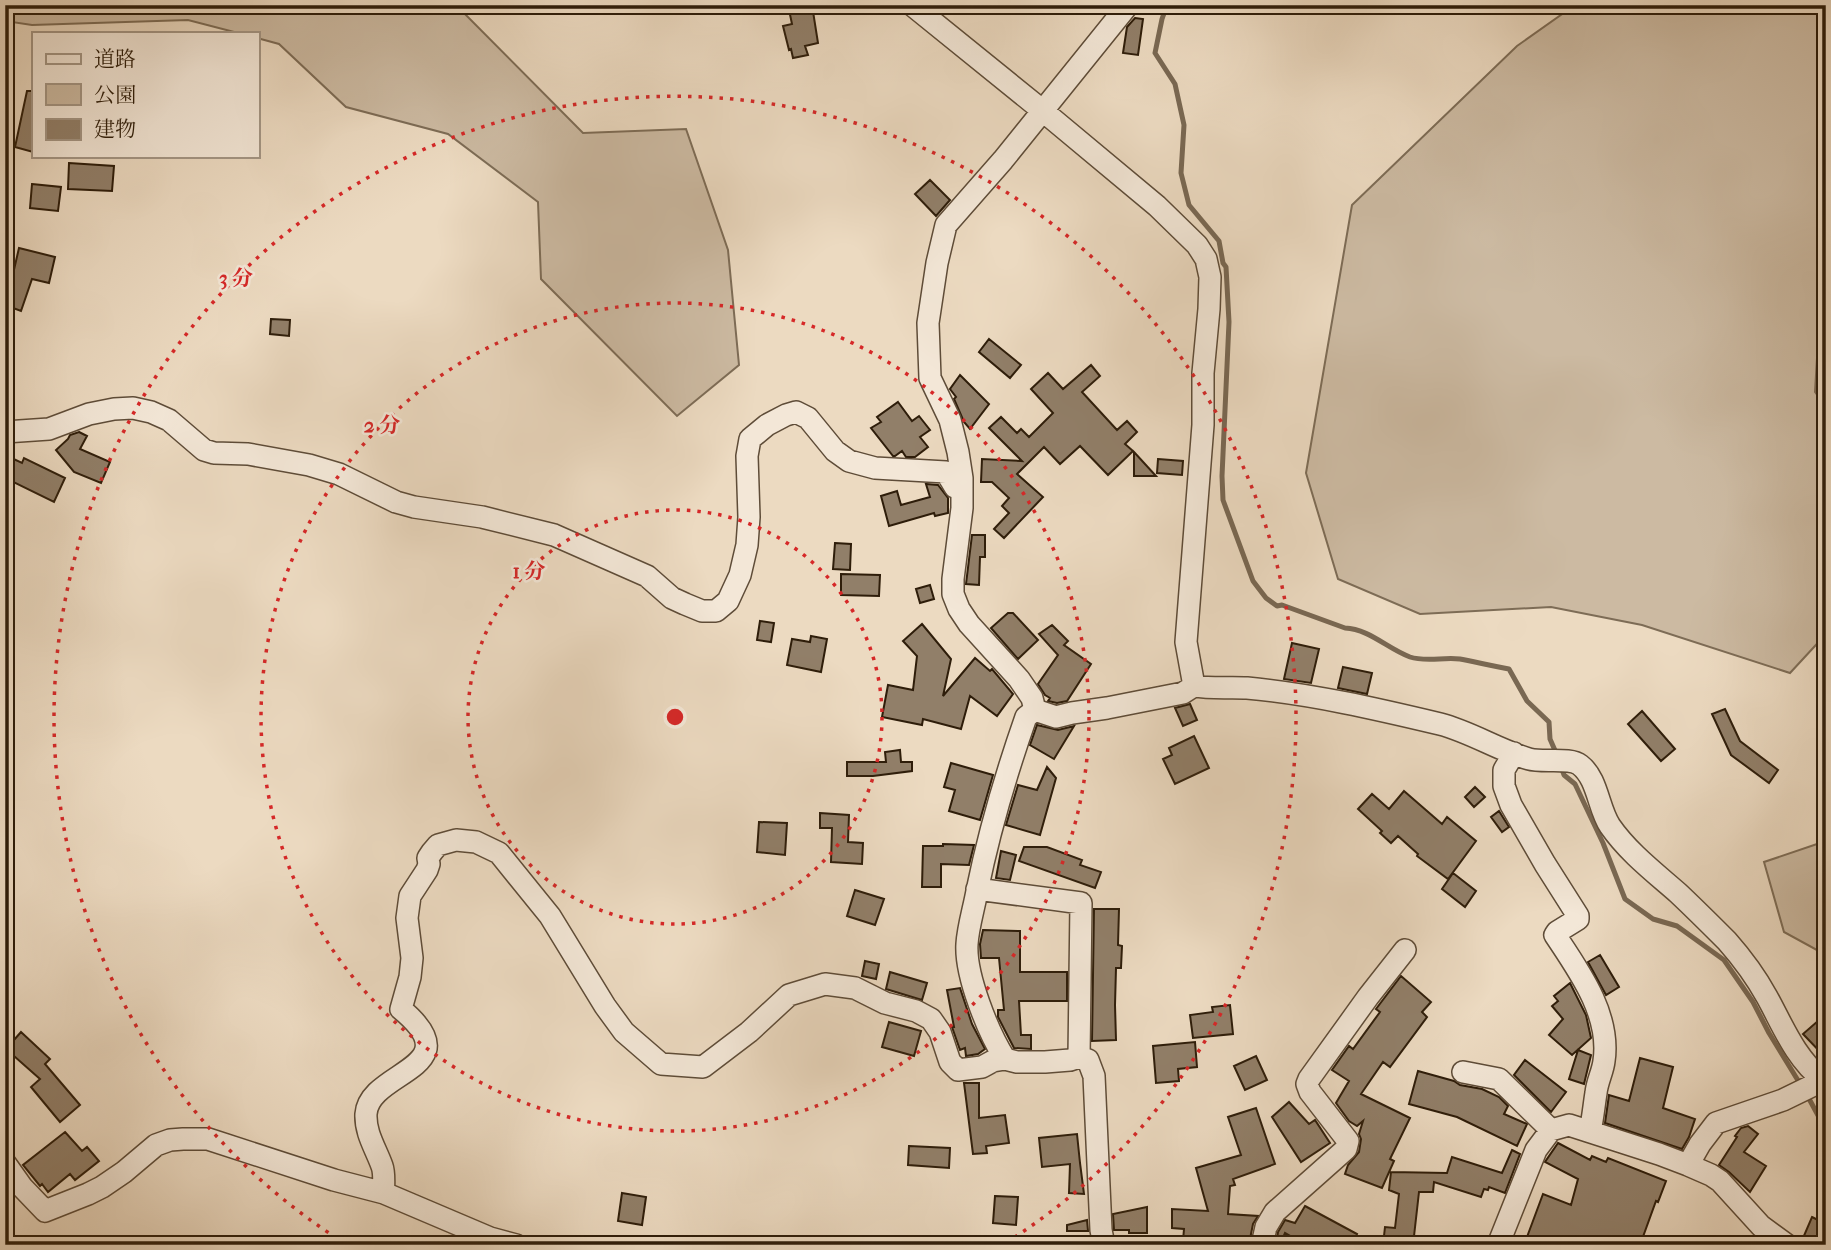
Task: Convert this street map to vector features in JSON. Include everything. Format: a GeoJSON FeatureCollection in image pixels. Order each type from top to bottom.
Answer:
{"type":"FeatureCollection","features":[{"type":"Feature","properties":{"kind":"street"},"geometry":{"type":"LineString","coordinates":[[912,5],[1176,223],[1206,259],[1210,277],[1203,373],[1203,425],[1186,642],[1195,686]]}},
{"type":"Feature","properties":{"kind":"street"},"geometry":{"type":"LineString","coordinates":[[1035,710],[1032,698],[1019,679],[969,624],[953,594],[962,487],[958,452],[950,420],[930,378],[928,323],[946,225],[1003,160],[1128,5]]}},
{"type":"Feature","properties":{"kind":"street"},"geometry":{"type":"LineString","coordinates":[[5,432],[49,429],[89,414],[114,409],[133,408],[151,412],[169,420],[204,450],[224,454],[248,454],[309,465],[339,474],[414,508],[482,517],[554,535],[648,576],[672,598],[702,611],[716,611],[728,601],[740,575],[747,545],[747,456],[750,439],[767,425],[786,415],[796,412],[808,418],[835,451],[849,461],[875,468],[946,472],[955,487],[962,487]]}},
{"type":"Feature","properties":{"kind":"street"},"geometry":{"type":"LineString","coordinates":[[1035,710],[1056,717],[1183,693],[1195,686],[1245,688],[1308,696],[1443,725],[1530,759],[1580,764],[1590,778],[1608,823],[1626,845],[1733,948],[1768,997],[1793,1046],[1822,1081],[1783,1100],[1716,1123],[1688,1165]]}},
{"type":"Feature","properties":{"kind":"street"},"geometry":{"type":"LineString","coordinates":[[1005,1059],[992,1036],[968,969],[967,943],[977,889],[1003,786],[1026,717],[1035,710]]}},
{"type":"Feature","properties":{"kind":"street"},"geometry":{"type":"LineString","coordinates":[[1514,753],[1504,770],[1504,786],[1511,805],[1578,916],[1578,919],[1555,935],[1577,969],[1600,1016],[1604,1033],[1604,1061],[1596,1090],[1590,1131]]}},
{"type":"Feature","properties":{"kind":"street"},"geometry":{"type":"LineString","coordinates":[[384,1193],[383,1169],[368,1133],[366,1113],[372,1096],[416,1065],[424,1055],[425,1045],[424,1033],[401,1009],[412,958],[407,918],[410,896],[427,870],[428,858],[432,852],[438,845],[456,840],[476,842],[499,853],[550,916],[624,1032],[661,1064],[703,1067],[749,1032],[789,995],[825,984],[855,988],[885,1003],[916,1011],[931,1019],[940,1032],[950,1062],[958,1070],[982,1067],[1005,1059],[1045,1062],[1079,1057],[1088,1060],[1094,1076],[1101,1230],[1104,1245]]}},
{"type":"Feature","properties":{"kind":"street"},"geometry":{"type":"LineString","coordinates":[[977,889],[1081,903],[1079,1057]]}},
{"type":"Feature","properties":{"kind":"street"},"geometry":{"type":"LineString","coordinates":[[1262,1245],[1266,1227],[1275,1212],[1346,1149],[1348,1141],[1344,1134],[1310,1092],[1307,1084],[1368,997],[1405,950]]}},
{"type":"Feature","properties":{"kind":"street"},"geometry":{"type":"LineString","coordinates":[[1463,1072],[1499,1079],[1551,1130]]}},
{"type":"Feature","properties":{"kind":"street"},"geometry":{"type":"LineString","coordinates":[[1497,1245],[1536,1150],[1551,1130],[1569,1125],[1712,1175],[1761,1226],[1787,1245]]}},
{"type":"Feature","properties":{"kind":"street"},"geometry":{"type":"LineString","coordinates":[[5,1163],[22,1187],[45,1211],[102,1187],[156,1144],[183,1139],[208,1139],[334,1180],[384,1193],[490,1238],[516,1245]]}},
{"type":"Feature","properties":{"kind":"green space"},"geometry":{"type":"Polygon","coordinates":[[[5,5],[456,5],[583,133],[686,129],[728,250],[739,365],[677,416],[541,279],[538,202],[448,134],[346,107],[279,44],[259,39],[259,32],[234,32],[188,20],[32,25],[5,21],[5,5]]]}},
{"type":"Feature","properties":{"kind":"green space"},"geometry":{"type":"Polygon","coordinates":[[[1575,5],[1826,5],[1826,328],[1818,341],[1815,392],[1826,407],[1826,634],[1790,673],[1642,625],[1551,607],[1420,614],[1338,579],[1306,473],[1352,205],[1517,46],[1575,5]]]}},
{"type":"Feature","properties":{"kind":"green space"},"geometry":{"type":"Polygon","coordinates":[[[1826,841],[1826,955],[1784,932],[1764,862],[1826,841]]]}},
{"type":"Feature","properties":{"kind":"building"},"geometry":{"type":"Polygon","coordinates":[[[788,5],[812,5],[818,43],[805,46],[808,55],[793,58],[791,49],[789,50],[783,26],[792,24],[788,5]]]}},
{"type":"Feature","properties":{"kind":"building"},"geometry":{"type":"Polygon","coordinates":[[[1135,18],[1143,19],[1138,55],[1123,53],[1127,27],[1135,18]]]}},
{"type":"Feature","properties":{"kind":"building"},"geometry":{"type":"Polygon","coordinates":[[[27,91],[32,91],[32,152],[15,147],[27,91]]]}},
{"type":"Feature","properties":{"kind":"building"},"geometry":{"type":"Polygon","coordinates":[[[69,163],[114,166],[112,191],[68,189],[69,163]]]}},
{"type":"Feature","properties":{"kind":"building"},"geometry":{"type":"Polygon","coordinates":[[[930,180],[950,200],[936,216],[915,194],[930,180]]]}},
{"type":"Feature","properties":{"kind":"building"},"geometry":{"type":"Polygon","coordinates":[[[32,184],[61,187],[58,211],[30,208],[32,184]]]}},
{"type":"Feature","properties":{"kind":"building"},"geometry":{"type":"Polygon","coordinates":[[[19,248],[55,257],[49,283],[32,279],[21,311],[5,305],[5,286],[10,287],[19,248]]]}},
{"type":"Feature","properties":{"kind":"building"},"geometry":{"type":"Polygon","coordinates":[[[271,319],[290,320],[289,336],[270,334],[271,319]]]}},
{"type":"Feature","properties":{"kind":"building"},"geometry":{"type":"Polygon","coordinates":[[[989,339],[1021,365],[1010,378],[979,352],[989,339]]]}},
{"type":"Feature","properties":{"kind":"building"},"geometry":{"type":"Polygon","coordinates":[[[1091,365],[1100,376],[1082,392],[1117,430],[1127,421],[1137,432],[1125,444],[1133,451],[1108,475],[1080,446],[1060,464],[1044,447],[1017,474],[1043,497],[1004,538],[994,529],[1009,513],[1002,506],[1009,498],[992,482],[981,482],[982,459],[1022,461],[989,428],[1001,417],[1017,433],[1021,429],[1029,437],[1053,413],[1031,389],[1048,373],[1063,389],[1091,365]]]}},
{"type":"Feature","properties":{"kind":"building"},"geometry":{"type":"Polygon","coordinates":[[[960,375],[989,404],[970,429],[964,422],[954,399],[956,397],[950,389],[960,375]]]}},
{"type":"Feature","properties":{"kind":"building"},"geometry":{"type":"Polygon","coordinates":[[[898,402],[912,421],[919,416],[930,430],[920,437],[928,447],[915,457],[906,457],[902,451],[893,456],[871,428],[881,422],[877,417],[898,402]]]}},
{"type":"Feature","properties":{"kind":"building"},"geometry":{"type":"Polygon","coordinates":[[[79,432],[87,436],[80,449],[110,462],[101,483],[74,472],[56,450],[70,435],[79,432]]]}},
{"type":"Feature","properties":{"kind":"building"},"geometry":{"type":"Polygon","coordinates":[[[1134,452],[1156,476],[1134,476],[1134,452]]]}},
{"type":"Feature","properties":{"kind":"building"},"geometry":{"type":"Polygon","coordinates":[[[5,455],[22,463],[24,458],[65,478],[54,502],[5,478],[5,455]]]}},
{"type":"Feature","properties":{"kind":"building"},"geometry":{"type":"Polygon","coordinates":[[[1158,459],[1183,461],[1182,475],[1157,473],[1158,459]]]}},
{"type":"Feature","properties":{"kind":"building"},"geometry":{"type":"Polygon","coordinates":[[[926,484],[938,485],[948,498],[948,513],[935,516],[934,513],[889,526],[881,496],[897,491],[901,505],[930,497],[926,484]]]}},
{"type":"Feature","properties":{"kind":"building"},"geometry":{"type":"Polygon","coordinates":[[[972,535],[985,535],[985,557],[980,557],[979,585],[966,584],[972,535]]]}},
{"type":"Feature","properties":{"kind":"building"},"geometry":{"type":"Polygon","coordinates":[[[835,543],[851,544],[850,570],[833,569],[835,543]]]}},
{"type":"Feature","properties":{"kind":"building"},"geometry":{"type":"Polygon","coordinates":[[[841,574],[880,575],[879,596],[841,595],[841,574]]]}},
{"type":"Feature","properties":{"kind":"building"},"geometry":{"type":"Polygon","coordinates":[[[930,585],[934,599],[920,603],[916,589],[930,585]]]}},
{"type":"Feature","properties":{"kind":"building"},"geometry":{"type":"Polygon","coordinates":[[[1008,613],[1013,613],[1038,640],[1018,659],[991,628],[1008,613]]]}},
{"type":"Feature","properties":{"kind":"building"},"geometry":{"type":"Polygon","coordinates":[[[760,621],[774,623],[771,642],[757,640],[760,621]]]}},
{"type":"Feature","properties":{"kind":"building"},"geometry":{"type":"Polygon","coordinates":[[[922,624],[951,659],[943,696],[975,658],[990,671],[992,669],[1013,694],[997,716],[970,696],[961,729],[923,719],[922,725],[882,717],[888,685],[913,690],[917,656],[903,641],[922,624]]]}},
{"type":"Feature","properties":{"kind":"building"},"geometry":{"type":"Polygon","coordinates":[[[1052,625],[1068,641],[1064,645],[1091,664],[1067,701],[1057,703],[1048,701],[1050,698],[1038,684],[1058,655],[1039,634],[1052,625]]]}},
{"type":"Feature","properties":{"kind":"building"},"geometry":{"type":"Polygon","coordinates":[[[811,636],[827,639],[821,672],[787,665],[792,639],[810,642],[811,636]]]}},
{"type":"Feature","properties":{"kind":"building"},"geometry":{"type":"Polygon","coordinates":[[[1292,643],[1319,649],[1311,683],[1284,679],[1292,643]]]}},
{"type":"Feature","properties":{"kind":"building"},"geometry":{"type":"Polygon","coordinates":[[[1343,667],[1372,673],[1367,694],[1338,688],[1343,667]]]}},
{"type":"Feature","properties":{"kind":"building"},"geometry":{"type":"Polygon","coordinates":[[[1190,704],[1197,720],[1183,726],[1175,708],[1190,704]]]}},
{"type":"Feature","properties":{"kind":"building"},"geometry":{"type":"Polygon","coordinates":[[[1725,709],[1740,741],[1778,770],[1769,783],[1731,755],[1712,714],[1725,709]]]}},
{"type":"Feature","properties":{"kind":"building"},"geometry":{"type":"Polygon","coordinates":[[[1642,711],[1675,749],[1661,761],[1628,724],[1642,711]]]}},
{"type":"Feature","properties":{"kind":"building"},"geometry":{"type":"Polygon","coordinates":[[[1037,725],[1058,730],[1074,726],[1054,759],[1030,745],[1037,725]]]}},
{"type":"Feature","properties":{"kind":"building"},"geometry":{"type":"Polygon","coordinates":[[[1194,736],[1209,768],[1175,784],[1163,759],[1172,755],[1169,748],[1194,736]]]}},
{"type":"Feature","properties":{"kind":"building"},"geometry":{"type":"Polygon","coordinates":[[[900,750],[901,762],[912,762],[912,771],[847,776],[847,762],[886,762],[885,752],[900,750]]]}},
{"type":"Feature","properties":{"kind":"building"},"geometry":{"type":"Polygon","coordinates":[[[951,763],[993,775],[980,820],[949,811],[955,790],[944,787],[951,763]]]}},
{"type":"Feature","properties":{"kind":"building"},"geometry":{"type":"Polygon","coordinates":[[[1047,767],[1056,778],[1040,835],[1006,825],[1018,785],[1037,790],[1047,767]]]}},
{"type":"Feature","properties":{"kind":"building"},"geometry":{"type":"Polygon","coordinates":[[[1475,787],[1485,797],[1474,807],[1465,797],[1475,787]]]}},
{"type":"Feature","properties":{"kind":"building"},"geometry":{"type":"Polygon","coordinates":[[[1404,791],[1442,824],[1447,817],[1476,841],[1448,879],[1417,856],[1418,854],[1398,836],[1391,843],[1358,809],[1372,794],[1389,809],[1404,791]]]}},
{"type":"Feature","properties":{"kind":"building"},"geometry":{"type":"Polygon","coordinates":[[[1499,811],[1509,827],[1502,832],[1491,817],[1499,811]]]}},
{"type":"Feature","properties":{"kind":"building"},"geometry":{"type":"Polygon","coordinates":[[[820,813],[849,815],[848,842],[863,843],[862,864],[831,862],[832,828],[820,828],[820,813]]]}},
{"type":"Feature","properties":{"kind":"building"},"geometry":{"type":"Polygon","coordinates":[[[759,822],[787,823],[785,855],[757,852],[759,822]]]}},
{"type":"Feature","properties":{"kind":"building"},"geometry":{"type":"Polygon","coordinates":[[[974,845],[969,865],[941,864],[941,887],[922,887],[923,846],[974,845]]]}},
{"type":"Feature","properties":{"kind":"building"},"geometry":{"type":"Polygon","coordinates":[[[1024,847],[1047,847],[1082,860],[1080,865],[1101,872],[1095,888],[1019,861],[1024,847]]]}},
{"type":"Feature","properties":{"kind":"building"},"geometry":{"type":"Polygon","coordinates":[[[1001,851],[1016,855],[1010,880],[996,878],[1001,851]]]}},
{"type":"Feature","properties":{"kind":"building"},"geometry":{"type":"Polygon","coordinates":[[[1453,873],[1476,891],[1465,907],[1442,889],[1453,873]]]}},
{"type":"Feature","properties":{"kind":"building"},"geometry":{"type":"Polygon","coordinates":[[[855,890],[884,899],[875,925],[847,916],[855,890]]]}},
{"type":"Feature","properties":{"kind":"building"},"geometry":{"type":"Polygon","coordinates":[[[1094,909],[1119,909],[1118,945],[1122,946],[1121,968],[1116,968],[1116,1040],[1092,1041],[1094,909]]]}},
{"type":"Feature","properties":{"kind":"building"},"geometry":{"type":"Polygon","coordinates":[[[983,930],[1020,931],[1020,972],[1067,972],[1067,1001],[1019,1001],[1021,1035],[1031,1035],[1031,1049],[1014,1048],[998,1017],[998,1010],[1004,1010],[999,958],[981,958],[983,930]]]}},
{"type":"Feature","properties":{"kind":"building"},"geometry":{"type":"Polygon","coordinates":[[[1600,955],[1619,987],[1606,995],[1588,962],[1600,955]]]}},
{"type":"Feature","properties":{"kind":"building"},"geometry":{"type":"Polygon","coordinates":[[[865,961],[879,964],[876,979],[862,976],[865,961]]]}},
{"type":"Feature","properties":{"kind":"building"},"geometry":{"type":"Polygon","coordinates":[[[890,972],[927,983],[922,1000],[886,989],[890,972]]]}},
{"type":"Feature","properties":{"kind":"building"},"geometry":{"type":"Polygon","coordinates":[[[1401,976],[1431,1002],[1422,1012],[1427,1017],[1390,1067],[1383,1062],[1361,1094],[1410,1118],[1390,1159],[1394,1161],[1382,1188],[1345,1174],[1348,1165],[1359,1152],[1359,1134],[1363,1121],[1357,1126],[1349,1121],[1336,1103],[1349,1081],[1332,1070],[1349,1046],[1353,1049],[1380,1012],[1376,1009],[1401,976]]]}},
{"type":"Feature","properties":{"kind":"building"},"geometry":{"type":"Polygon","coordinates":[[[1570,983],[1586,1015],[1591,1038],[1572,1055],[1549,1035],[1563,1019],[1552,1006],[1558,1001],[1554,996],[1570,983]]]}},
{"type":"Feature","properties":{"kind":"building"},"geometry":{"type":"Polygon","coordinates":[[[960,988],[972,1024],[985,1049],[978,1054],[966,1056],[965,1048],[960,1050],[952,1027],[947,990],[960,988]]]}},
{"type":"Feature","properties":{"kind":"building"},"geometry":{"type":"Polygon","coordinates":[[[1230,1005],[1233,1034],[1193,1038],[1190,1015],[1213,1012],[1212,1007],[1230,1005]]]}},
{"type":"Feature","properties":{"kind":"building"},"geometry":{"type":"Polygon","coordinates":[[[1826,1014],[1826,1058],[1803,1034],[1826,1014]]]}},
{"type":"Feature","properties":{"kind":"building"},"geometry":{"type":"Polygon","coordinates":[[[889,1022],[921,1031],[914,1056],[882,1047],[889,1022]]]}},
{"type":"Feature","properties":{"kind":"building"},"geometry":{"type":"Polygon","coordinates":[[[21,1032],[50,1059],[45,1064],[80,1105],[60,1122],[31,1087],[40,1079],[6,1049],[21,1032]]]}},
{"type":"Feature","properties":{"kind":"building"},"geometry":{"type":"Polygon","coordinates":[[[1195,1042],[1197,1067],[1178,1069],[1179,1081],[1156,1083],[1153,1046],[1195,1042]]]}},
{"type":"Feature","properties":{"kind":"building"},"geometry":{"type":"Polygon","coordinates":[[[1578,1050],[1591,1055],[1584,1084],[1569,1079],[1578,1050]]]}},
{"type":"Feature","properties":{"kind":"building"},"geometry":{"type":"Polygon","coordinates":[[[1256,1056],[1267,1080],[1245,1090],[1234,1066],[1256,1056]]]}},
{"type":"Feature","properties":{"kind":"building"},"geometry":{"type":"Polygon","coordinates":[[[1640,1058],[1673,1067],[1663,1108],[1695,1119],[1682,1149],[1605,1123],[1609,1095],[1629,1101],[1640,1058]]]}},
{"type":"Feature","properties":{"kind":"building"},"geometry":{"type":"Polygon","coordinates":[[[1525,1060],[1566,1092],[1551,1112],[1514,1075],[1525,1060]]]}},
{"type":"Feature","properties":{"kind":"building"},"geometry":{"type":"Polygon","coordinates":[[[1418,1071],[1460,1085],[1482,1089],[1499,1097],[1508,1106],[1504,1114],[1527,1124],[1517,1146],[1457,1117],[1409,1104],[1418,1071]]]}},
{"type":"Feature","properties":{"kind":"building"},"geometry":{"type":"Polygon","coordinates":[[[964,1083],[979,1083],[979,1118],[1005,1115],[1009,1143],[986,1146],[987,1153],[973,1154],[964,1083]]]}},
{"type":"Feature","properties":{"kind":"building"},"geometry":{"type":"Polygon","coordinates":[[[1289,1102],[1309,1124],[1315,1120],[1330,1143],[1301,1162],[1272,1117],[1289,1102]]]}},
{"type":"Feature","properties":{"kind":"building"},"geometry":{"type":"Polygon","coordinates":[[[1256,1108],[1275,1164],[1233,1179],[1235,1185],[1230,1186],[1228,1214],[1258,1216],[1253,1224],[1249,1244],[1183,1241],[1184,1229],[1172,1228],[1172,1209],[1208,1211],[1196,1168],[1241,1155],[1228,1117],[1256,1108]]]}},
{"type":"Feature","properties":{"kind":"building"},"geometry":{"type":"Polygon","coordinates":[[[1748,1126],[1758,1134],[1744,1152],[1766,1166],[1750,1192],[1719,1165],[1737,1137],[1735,1136],[1741,1128],[1748,1126]]]}},
{"type":"Feature","properties":{"kind":"building"},"geometry":{"type":"Polygon","coordinates":[[[65,1132],[82,1151],[87,1147],[99,1161],[75,1180],[70,1174],[48,1192],[23,1165],[65,1132]]]}},
{"type":"Feature","properties":{"kind":"building"},"geometry":{"type":"Polygon","coordinates":[[[1077,1134],[1084,1194],[1069,1193],[1070,1164],[1042,1167],[1039,1138],[1077,1134]]]}},
{"type":"Feature","properties":{"kind":"building"},"geometry":{"type":"Polygon","coordinates":[[[1558,1143],[1590,1160],[1592,1156],[1606,1162],[1608,1158],[1666,1181],[1640,1245],[1524,1245],[1543,1194],[1571,1205],[1578,1179],[1545,1162],[1558,1143]]]}},
{"type":"Feature","properties":{"kind":"building"},"geometry":{"type":"Polygon","coordinates":[[[909,1146],[950,1148],[949,1168],[908,1165],[909,1146]]]}},
{"type":"Feature","properties":{"kind":"building"},"geometry":{"type":"Polygon","coordinates":[[[1512,1150],[1520,1154],[1505,1193],[1489,1187],[1488,1190],[1484,1189],[1481,1197],[1434,1182],[1433,1192],[1419,1192],[1413,1245],[1383,1245],[1385,1227],[1395,1228],[1399,1194],[1389,1190],[1391,1172],[1447,1173],[1452,1157],[1502,1173],[1512,1150]]]}},
{"type":"Feature","properties":{"kind":"building"},"geometry":{"type":"Polygon","coordinates":[[[622,1193],[646,1197],[642,1225],[618,1221],[622,1193]]]}},
{"type":"Feature","properties":{"kind":"building"},"geometry":{"type":"Polygon","coordinates":[[[995,1196],[1018,1197],[1016,1225],[993,1223],[995,1196]]]}},
{"type":"Feature","properties":{"kind":"building"},"geometry":{"type":"Polygon","coordinates":[[[1305,1206],[1357,1234],[1352,1245],[1306,1245],[1285,1233],[1280,1245],[1276,1245],[1278,1232],[1285,1220],[1295,1223],[1305,1206]]]}},
{"type":"Feature","properties":{"kind":"building"},"geometry":{"type":"Polygon","coordinates":[[[1147,1207],[1147,1233],[1114,1230],[1113,1214],[1147,1207]]]}},
{"type":"Feature","properties":{"kind":"building"},"geometry":{"type":"Polygon","coordinates":[[[1812,1217],[1826,1224],[1826,1245],[1800,1245],[1812,1217]]]}},
{"type":"Feature","properties":{"kind":"building"},"geometry":{"type":"Polygon","coordinates":[[[1087,1220],[1088,1231],[1067,1231],[1067,1225],[1087,1220]]]}},
{"type":"Feature","properties":{"kind":"waterway"},"geometry":{"type":"LineString","coordinates":[[1167,5],[1155,53],[1175,84],[1184,125],[1181,173],[1189,205],[1219,241],[1226,267],[1229,322],[1223,500],[1253,581],[1266,598],[1277,606],[1282,605],[1362,632],[1410,657],[1460,659],[1509,669],[1527,701],[1549,722],[1550,739],[1557,755]]}},
{"type":"Feature","properties":{"kind":"waterway"},"geometry":{"type":"LineString","coordinates":[[1560,764],[1564,775],[1575,784],[1603,843],[1625,899],[1653,919],[1677,926],[1724,960],[1753,1002],[1802,1087]]}},
{"type":"Feature","properties":{"kind":"waterway"},"geometry":{"type":"LineString","coordinates":[[1807,1095],[1826,1135]]}}]}
